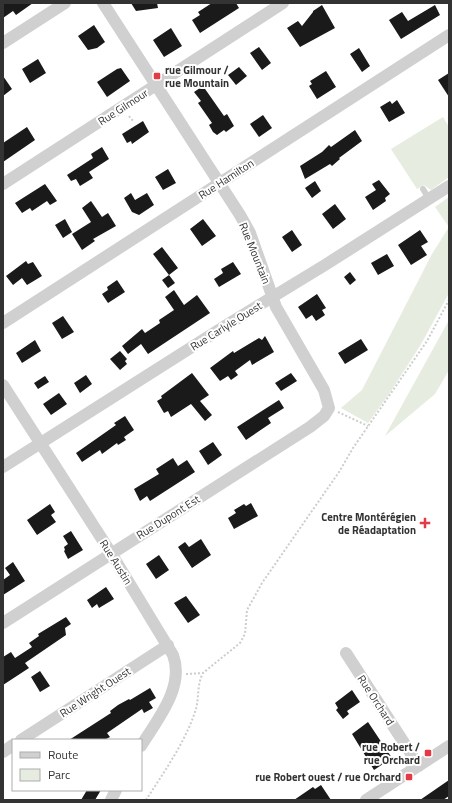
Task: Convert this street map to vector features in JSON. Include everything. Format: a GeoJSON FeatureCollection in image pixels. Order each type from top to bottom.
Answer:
{"type":"FeatureCollection","features":[{"type":"Feature","properties":{"kind":"street"},"geometry":{"type":"LineString","coordinates":[[3,43],[65,3]]}},
{"type":"Feature","properties":{"kind":"street","name":"Rue Mountain"},"geometry":{"type":"LineString","coordinates":[[103,3],[220,183],[250,233],[278,312],[324,390],[329,408]]}},
{"type":"Feature","properties":{"kind":"street","name":"Rue Gilmour"},"geometry":{"type":"LineString","coordinates":[[3,184],[283,3]]}},
{"type":"Feature","properties":{"kind":"street","name":"Rue Hamilton"},"geometry":{"type":"LineString","coordinates":[[3,323],[449,35]]}},
{"type":"Feature","properties":{"kind":"street","name":"Rue Carlyle Ouest"},"geometry":{"type":"LineString","coordinates":[[3,467],[272,298],[426,194],[449,186]]}},
{"type":"Feature","properties":{"kind":"street","name":"Rue Austin"},"geometry":{"type":"LineString","coordinates":[[3,385],[111,553],[168,645],[176,661],[177,671],[171,696],[142,744]]}},
{"type":"Feature","properties":{"kind":"street","name":"Rue Dupont Est"},"geometry":{"type":"LineString","coordinates":[[3,623],[310,427],[324,416],[329,408]]}},
{"type":"Feature","properties":{"kind":"street","name":"Rue Wright Ouest"},"geometry":{"type":"LineString","coordinates":[[23,739],[168,645]]}},
{"type":"Feature","properties":{"kind":"street","name":"Rue Orchard"},"geometry":{"type":"LineString","coordinates":[[346,653],[419,766]]}},
{"type":"Feature","properties":{"kind":"street"},"geometry":{"type":"LineString","coordinates":[[3,752],[12,746]]}},
{"type":"Feature","properties":{"kind":"street"},"geometry":{"type":"LineString","coordinates":[[366,800],[449,746]]}},
{"type":"Feature","properties":{"kind":"street"},"geometry":{"type":"LineString","coordinates":[[111,800],[116,791]]}},
{"type":"Feature","properties":{"kind":"path"},"geometry":{"type":"LineString","coordinates":[[177,671],[188,674],[203,673],[240,643],[245,634],[247,610],[253,597],[427,341],[449,300]]}},
{"type":"Feature","properties":{"kind":"path"},"geometry":{"type":"LineString","coordinates":[[329,408],[368,426]]}},
{"type":"Feature","properties":{"kind":"path"},"geometry":{"type":"LineString","coordinates":[[146,800],[171,760],[191,721],[196,708],[203,673]]}},
{"type":"Feature","properties":{"kind":"green space"},"geometry":{"type":"Polygon","coordinates":[[[443,117],[449,127],[449,177],[431,190],[424,185],[417,189],[391,149],[443,117]]]}},
{"type":"Feature","properties":{"kind":"green space"},"geometry":{"type":"Polygon","coordinates":[[[449,197],[449,227],[435,207],[449,197]]]}},
{"type":"Feature","properties":{"kind":"green space"},"geometry":{"type":"Polygon","coordinates":[[[449,227],[449,293],[420,346],[368,423],[341,408],[362,390],[432,254],[449,227]]]}},
{"type":"Feature","properties":{"kind":"green space"},"geometry":{"type":"Polygon","coordinates":[[[449,320],[449,370],[435,394],[385,436],[449,320]]]}},
{"type":"Feature","properties":{"kind":"building"},"geometry":{"type":"Polygon","coordinates":[[[3,3],[33,3],[16,15],[13,11],[3,18],[3,3]]]}},
{"type":"Feature","properties":{"kind":"building"},"geometry":{"type":"Polygon","coordinates":[[[131,3],[157,3],[158,8],[136,11],[131,3]]]}},
{"type":"Feature","properties":{"kind":"building"},"geometry":{"type":"Polygon","coordinates":[[[212,3],[236,3],[239,8],[200,33],[192,20],[200,15],[198,12],[212,3]]]}},
{"type":"Feature","properties":{"kind":"building"},"geometry":{"type":"Polygon","coordinates":[[[322,5],[335,28],[300,47],[287,28],[298,21],[302,26],[313,11],[322,5]]]}},
{"type":"Feature","properties":{"kind":"building"},"geometry":{"type":"Polygon","coordinates":[[[435,5],[440,15],[401,39],[389,20],[402,12],[408,21],[435,5]]]}},
{"type":"Feature","properties":{"kind":"building"},"geometry":{"type":"Polygon","coordinates":[[[94,25],[105,42],[97,48],[88,50],[78,36],[94,25]]]}},
{"type":"Feature","properties":{"kind":"building"},"geometry":{"type":"Polygon","coordinates":[[[171,28],[182,46],[164,57],[153,40],[171,28]]]}},
{"type":"Feature","properties":{"kind":"building"},"geometry":{"type":"Polygon","coordinates":[[[259,47],[271,63],[262,70],[250,53],[259,47]]]}},
{"type":"Feature","properties":{"kind":"building"},"geometry":{"type":"Polygon","coordinates":[[[359,48],[370,66],[362,72],[350,54],[359,48]]]}},
{"type":"Feature","properties":{"kind":"building"},"geometry":{"type":"Polygon","coordinates":[[[38,59],[46,73],[30,83],[22,69],[38,59]]]}},
{"type":"Feature","properties":{"kind":"building"},"geometry":{"type":"Polygon","coordinates":[[[239,67],[247,76],[236,85],[228,75],[239,67]]]}},
{"type":"Feature","properties":{"kind":"building"},"geometry":{"type":"Polygon","coordinates":[[[121,68],[130,81],[107,97],[97,82],[121,68]]]}},
{"type":"Feature","properties":{"kind":"building"},"geometry":{"type":"Polygon","coordinates":[[[326,71],[336,87],[317,99],[309,86],[312,84],[310,81],[326,71]]]}},
{"type":"Feature","properties":{"kind":"building"},"geometry":{"type":"Polygon","coordinates":[[[449,73],[449,97],[438,80],[449,73]]]}},
{"type":"Feature","properties":{"kind":"building"},"geometry":{"type":"Polygon","coordinates":[[[3,76],[12,89],[3,96],[3,76]]]}},
{"type":"Feature","properties":{"kind":"building"},"geometry":{"type":"Polygon","coordinates":[[[203,86],[224,116],[227,114],[234,126],[226,132],[224,130],[217,135],[213,132],[209,125],[212,123],[198,103],[201,101],[194,92],[203,86]]]}},
{"type":"Feature","properties":{"kind":"building"},"geometry":{"type":"Polygon","coordinates":[[[397,100],[405,113],[389,122],[380,107],[390,101],[392,104],[397,100]]]}},
{"type":"Feature","properties":{"kind":"building"},"geometry":{"type":"Polygon","coordinates":[[[263,115],[272,128],[259,137],[250,124],[263,115]]]}},
{"type":"Feature","properties":{"kind":"building"},"geometry":{"type":"Polygon","coordinates":[[[143,121],[149,132],[132,144],[131,141],[127,143],[122,134],[143,121]]]}},
{"type":"Feature","properties":{"kind":"building"},"geometry":{"type":"Polygon","coordinates":[[[27,127],[35,140],[3,162],[3,143],[27,127]]]}},
{"type":"Feature","properties":{"kind":"building"},"geometry":{"type":"Polygon","coordinates":[[[355,130],[362,141],[339,158],[340,159],[332,166],[330,164],[305,179],[300,166],[322,152],[329,145],[331,147],[355,130]]]}},
{"type":"Feature","properties":{"kind":"building"},"geometry":{"type":"Polygon","coordinates":[[[102,147],[109,159],[89,172],[93,178],[80,186],[76,179],[71,181],[67,175],[93,158],[91,154],[102,147]]]}},
{"type":"Feature","properties":{"kind":"building"},"geometry":{"type":"Polygon","coordinates":[[[168,169],[176,183],[163,190],[155,177],[168,169]]]}},
{"type":"Feature","properties":{"kind":"building"},"geometry":{"type":"Polygon","coordinates":[[[379,180],[390,194],[385,198],[386,201],[373,210],[365,197],[376,190],[372,184],[379,180]]]}},
{"type":"Feature","properties":{"kind":"building"},"geometry":{"type":"Polygon","coordinates":[[[315,181],[321,191],[312,198],[305,188],[315,181]]]}},
{"type":"Feature","properties":{"kind":"building"},"geometry":{"type":"Polygon","coordinates":[[[45,184],[57,201],[50,205],[47,201],[32,211],[30,208],[22,213],[15,203],[45,184]]]}},
{"type":"Feature","properties":{"kind":"building"},"geometry":{"type":"Polygon","coordinates":[[[131,193],[135,200],[147,193],[154,205],[139,215],[132,212],[124,198],[131,193]]]}},
{"type":"Feature","properties":{"kind":"building"},"geometry":{"type":"Polygon","coordinates":[[[91,201],[102,217],[108,213],[116,226],[93,239],[95,241],[82,250],[72,234],[91,222],[82,208],[91,201]]]}},
{"type":"Feature","properties":{"kind":"building"},"geometry":{"type":"Polygon","coordinates":[[[335,204],[346,219],[333,229],[322,214],[335,204]]]}},
{"type":"Feature","properties":{"kind":"building"},"geometry":{"type":"Polygon","coordinates":[[[65,219],[72,232],[63,238],[55,225],[65,219]]]}},
{"type":"Feature","properties":{"kind":"building"},"geometry":{"type":"Polygon","coordinates":[[[203,219],[216,236],[202,246],[190,229],[203,219]]]}},
{"type":"Feature","properties":{"kind":"building"},"geometry":{"type":"Polygon","coordinates":[[[292,230],[302,245],[292,252],[282,237],[292,230]]]}},
{"type":"Feature","properties":{"kind":"building"},"geometry":{"type":"Polygon","coordinates":[[[420,230],[428,242],[421,246],[427,255],[411,265],[398,245],[420,230]]]}},
{"type":"Feature","properties":{"kind":"building"},"geometry":{"type":"Polygon","coordinates":[[[162,247],[178,268],[169,275],[153,254],[162,247]]]}},
{"type":"Feature","properties":{"kind":"building"},"geometry":{"type":"Polygon","coordinates":[[[387,254],[394,266],[378,275],[371,263],[387,254]]]}},
{"type":"Feature","properties":{"kind":"building"},"geometry":{"type":"Polygon","coordinates":[[[26,261],[28,264],[33,262],[42,276],[27,285],[22,278],[13,285],[6,276],[26,261]]]}},
{"type":"Feature","properties":{"kind":"building"},"geometry":{"type":"Polygon","coordinates":[[[233,262],[241,274],[219,287],[214,279],[223,273],[221,269],[233,262]]]}},
{"type":"Feature","properties":{"kind":"building"},"geometry":{"type":"Polygon","coordinates":[[[350,272],[356,280],[350,285],[344,277],[350,272]]]}},
{"type":"Feature","properties":{"kind":"building"},"geometry":{"type":"Polygon","coordinates":[[[169,275],[175,283],[168,288],[162,280],[169,275]]]}},
{"type":"Feature","properties":{"kind":"building"},"geometry":{"type":"Polygon","coordinates":[[[117,280],[125,292],[108,303],[102,294],[108,290],[107,287],[117,280]]]}},
{"type":"Feature","properties":{"kind":"building"},"geometry":{"type":"Polygon","coordinates":[[[174,290],[184,305],[197,295],[210,313],[148,354],[141,344],[128,354],[122,346],[142,329],[145,333],[160,323],[159,320],[174,310],[165,297],[174,290]]]}},
{"type":"Feature","properties":{"kind":"building"},"geometry":{"type":"Polygon","coordinates":[[[317,294],[326,308],[322,310],[325,315],[316,321],[312,315],[306,319],[298,307],[317,294]]]}},
{"type":"Feature","properties":{"kind":"building"},"geometry":{"type":"Polygon","coordinates":[[[63,316],[74,332],[62,339],[52,323],[63,316]]]}},
{"type":"Feature","properties":{"kind":"building"},"geometry":{"type":"Polygon","coordinates":[[[265,336],[274,352],[252,365],[250,360],[235,371],[238,375],[231,380],[228,376],[220,381],[210,368],[233,351],[234,353],[259,338],[262,340],[265,336]]]}},
{"type":"Feature","properties":{"kind":"building"},"geometry":{"type":"Polygon","coordinates":[[[361,339],[368,350],[345,364],[338,353],[361,339]]]}},
{"type":"Feature","properties":{"kind":"building"},"geometry":{"type":"Polygon","coordinates":[[[35,340],[41,351],[22,363],[16,353],[35,340]]]}},
{"type":"Feature","properties":{"kind":"building"},"geometry":{"type":"Polygon","coordinates":[[[120,351],[127,359],[125,361],[127,364],[120,370],[110,359],[120,351]]]}},
{"type":"Feature","properties":{"kind":"building"},"geometry":{"type":"Polygon","coordinates":[[[192,373],[209,395],[200,401],[212,415],[205,421],[191,404],[171,417],[168,411],[164,413],[157,401],[162,398],[161,396],[192,373]]]}},
{"type":"Feature","properties":{"kind":"building"},"geometry":{"type":"Polygon","coordinates":[[[291,373],[297,381],[281,391],[275,383],[291,373]]]}},
{"type":"Feature","properties":{"kind":"building"},"geometry":{"type":"Polygon","coordinates":[[[86,375],[92,384],[80,393],[74,383],[86,375]]]}},
{"type":"Feature","properties":{"kind":"building"},"geometry":{"type":"Polygon","coordinates":[[[45,376],[49,382],[38,389],[34,383],[45,376]]]}},
{"type":"Feature","properties":{"kind":"building"},"geometry":{"type":"Polygon","coordinates":[[[59,393],[67,404],[51,415],[43,404],[59,393]]]}},
{"type":"Feature","properties":{"kind":"building"},"geometry":{"type":"Polygon","coordinates":[[[279,400],[284,408],[268,418],[271,423],[246,440],[237,427],[279,400]]]}},
{"type":"Feature","properties":{"kind":"building"},"geometry":{"type":"Polygon","coordinates":[[[125,416],[134,430],[124,437],[126,440],[118,445],[117,443],[102,454],[100,450],[82,462],[76,453],[116,425],[114,423],[125,416]]]}},
{"type":"Feature","properties":{"kind":"building"},"geometry":{"type":"Polygon","coordinates":[[[213,442],[222,455],[208,465],[199,451],[213,442]]]}},
{"type":"Feature","properties":{"kind":"building"},"geometry":{"type":"Polygon","coordinates":[[[173,458],[178,466],[187,460],[195,472],[150,501],[147,496],[140,501],[134,489],[159,474],[156,469],[173,458]]]}},
{"type":"Feature","properties":{"kind":"building"},"geometry":{"type":"Polygon","coordinates":[[[251,503],[258,516],[234,529],[228,518],[236,513],[234,510],[244,504],[246,506],[251,503]]]}},
{"type":"Feature","properties":{"kind":"building"},"geometry":{"type":"Polygon","coordinates":[[[50,504],[55,512],[51,515],[56,522],[37,535],[27,520],[50,504]]]}},
{"type":"Feature","properties":{"kind":"building"},"geometry":{"type":"Polygon","coordinates":[[[71,531],[83,550],[68,559],[64,551],[64,547],[68,544],[63,536],[71,531]]]}},
{"type":"Feature","properties":{"kind":"building"},"geometry":{"type":"Polygon","coordinates":[[[201,539],[211,555],[192,568],[178,547],[185,542],[189,547],[201,539]]]}},
{"type":"Feature","properties":{"kind":"building"},"geometry":{"type":"Polygon","coordinates":[[[159,555],[169,570],[156,579],[146,564],[159,555]]]}},
{"type":"Feature","properties":{"kind":"building"},"geometry":{"type":"Polygon","coordinates":[[[13,562],[25,581],[3,595],[3,580],[10,575],[5,568],[13,562]]]}},
{"type":"Feature","properties":{"kind":"building"},"geometry":{"type":"Polygon","coordinates":[[[106,587],[114,599],[99,608],[97,604],[92,608],[87,600],[106,587]]]}},
{"type":"Feature","properties":{"kind":"building"},"geometry":{"type":"Polygon","coordinates":[[[186,596],[200,615],[188,623],[174,603],[186,596]]]}},
{"type":"Feature","properties":{"kind":"building"},"geometry":{"type":"Polygon","coordinates":[[[66,617],[71,624],[65,628],[66,635],[25,663],[29,668],[3,685],[3,657],[11,652],[15,658],[32,647],[29,643],[39,636],[38,634],[66,617]]]}},
{"type":"Feature","properties":{"kind":"building"},"geometry":{"type":"Polygon","coordinates":[[[40,671],[50,686],[40,692],[31,677],[40,671]]]}},
{"type":"Feature","properties":{"kind":"building"},"geometry":{"type":"Polygon","coordinates":[[[150,688],[156,698],[149,702],[153,708],[144,713],[142,709],[107,733],[110,737],[106,739],[71,739],[111,713],[110,711],[118,705],[129,699],[130,700],[150,688]]]}},
{"type":"Feature","properties":{"kind":"building"},"geometry":{"type":"Polygon","coordinates":[[[352,690],[360,702],[347,711],[349,714],[343,719],[336,710],[338,708],[335,703],[352,690]]]}},
{"type":"Feature","properties":{"kind":"building"},"geometry":{"type":"Polygon","coordinates":[[[368,722],[392,758],[374,770],[352,734],[368,722]]]}},
{"type":"Feature","properties":{"kind":"building"},"geometry":{"type":"Polygon","coordinates":[[[449,780],[449,796],[443,800],[420,800],[449,780]]]}},
{"type":"Feature","properties":{"kind":"building"},"geometry":{"type":"Polygon","coordinates":[[[321,785],[331,800],[294,800],[313,787],[315,789],[321,785]]]}},
{"type":"Feature","properties":{"kind":"building"},"geometry":{"type":"Polygon","coordinates":[[[86,791],[100,791],[95,800],[81,800],[86,791]]]}},
{"type":"Feature","properties":{"kind":"place","name":"rue Gilmour / rue Mountain"},"geometry":{"type":"Point","coordinates":[157,76]}},
{"type":"Feature","properties":{"kind":"place","name":"Centre Montérégien de Réadaptation"},"geometry":{"type":"Point","coordinates":[425,523]}},
{"type":"Feature","properties":{"kind":"place","name":"rue Robert / rue Orchard"},"geometry":{"type":"Point","coordinates":[428,753]}},
{"type":"Feature","properties":{"kind":"place","name":"rue Robert ouest / rue Orchard"},"geometry":{"type":"Point","coordinates":[409,777]}}]}
